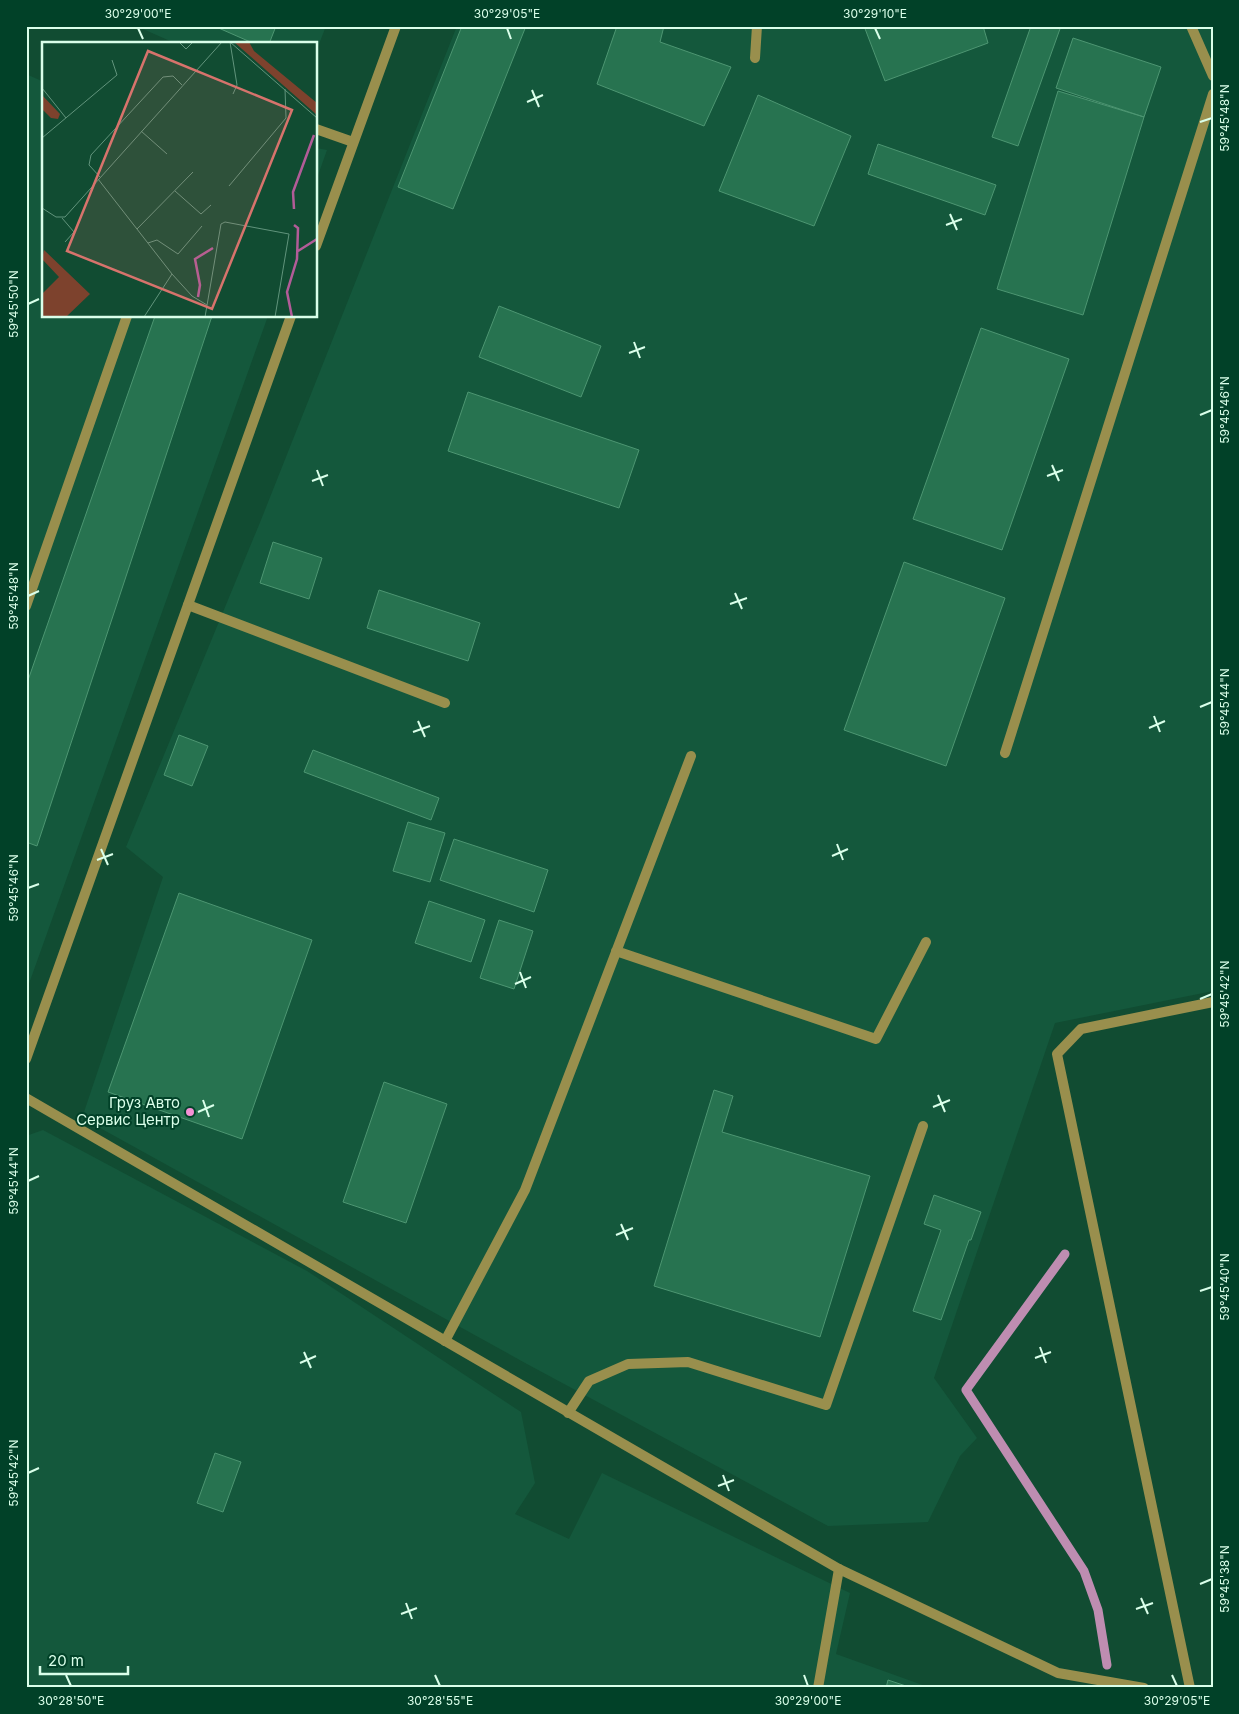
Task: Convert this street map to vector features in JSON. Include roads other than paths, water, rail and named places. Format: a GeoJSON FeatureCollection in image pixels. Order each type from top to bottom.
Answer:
{"type":"FeatureCollection","features":[{"type":"Feature","properties":{"kind":"street"},"geometry":{"type":"LineString","coordinates":[[318,240],[396,26]]}},
{"type":"Feature","properties":{"kind":"street"},"geometry":{"type":"LineString","coordinates":[[755,58],[757,26]]}},
{"type":"Feature","properties":{"kind":"street"},"geometry":{"type":"LineString","coordinates":[[1191,26],[1213,76]]}},
{"type":"Feature","properties":{"kind":"street"},"geometry":{"type":"LineString","coordinates":[[1005,753],[1213,94]]}},
{"type":"Feature","properties":{"kind":"street"},"geometry":{"type":"LineString","coordinates":[[318,130],[353,142]]}},
{"type":"Feature","properties":{"kind":"street"},"geometry":{"type":"LineString","coordinates":[[26,606],[126,318]]}},
{"type":"Feature","properties":{"kind":"street"},"geometry":{"type":"LineString","coordinates":[[26,1059],[290,318]]}},
{"type":"Feature","properties":{"kind":"street"},"geometry":{"type":"LineString","coordinates":[[188,606],[445,703]]}},
{"type":"Feature","properties":{"kind":"street"},"geometry":{"type":"LineString","coordinates":[[445,1341],[525,1190],[691,756]]}},
{"type":"Feature","properties":{"kind":"street"},"geometry":{"type":"LineString","coordinates":[[616,951],[876,1039],[926,942]]}},
{"type":"Feature","properties":{"kind":"street"},"geometry":{"type":"LineString","coordinates":[[1190,1688],[1057,1054],[1081,1029],[1213,1002]]}},
{"type":"Feature","properties":{"kind":"street"},"geometry":{"type":"LineString","coordinates":[[26,1098],[839,1569],[1058,1673],[1144,1688]]}},
{"type":"Feature","properties":{"kind":"street"},"geometry":{"type":"LineString","coordinates":[[568,1412],[589,1382],[628,1364],[688,1362],[826,1405],[923,1126]]}},
{"type":"Feature","properties":{"kind":"street"},"geometry":{"type":"LineString","coordinates":[[818,1688],[839,1569]]}},
{"type":"Feature","properties":{"kind":"waterway"},"geometry":{"type":"LineString","coordinates":[[1065,1254],[966,1390],[1084,1571],[1098,1610],[1107,1665]]}},
{"type":"Feature","properties":{"kind":"place","name":"Груз Авто Сервис Центр"},"geometry":{"type":"Point","coordinates":[190,1112]}}]}
